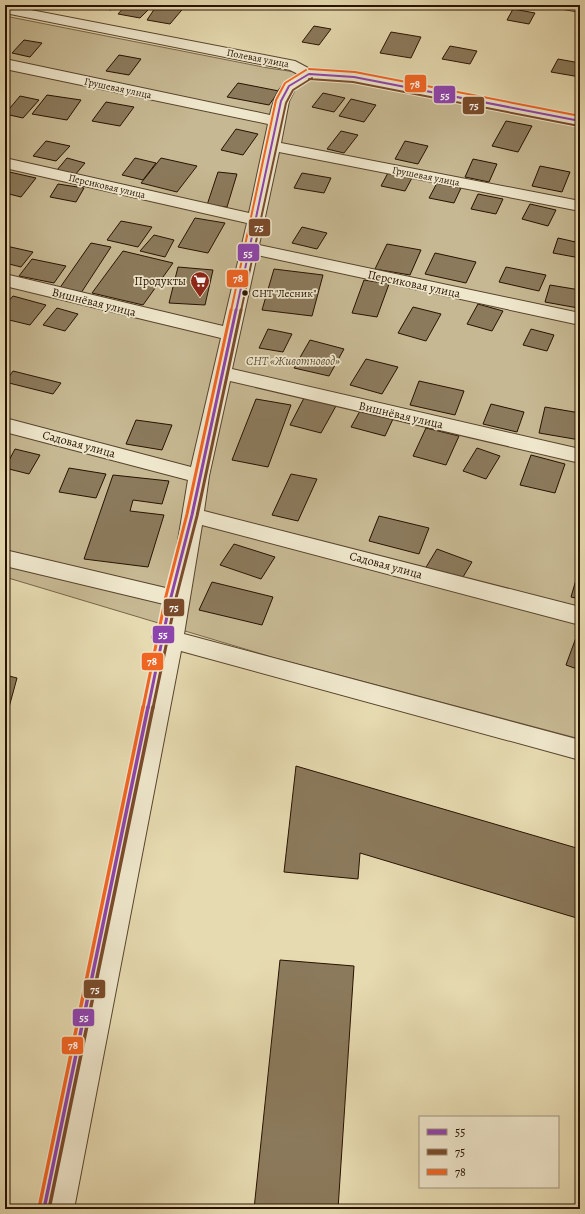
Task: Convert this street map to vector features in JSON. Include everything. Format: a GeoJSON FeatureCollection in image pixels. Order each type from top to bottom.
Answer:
{"type":"FeatureCollection","features":[{"type":"Feature","properties":{"kind":"street"},"geometry":{"type":"LineString","coordinates":[[564,5],[580,8]]}},
{"type":"Feature","properties":{"kind":"street","name":"Полевая улица"},"geometry":{"type":"LineString","coordinates":[[5,9],[295,66],[309,74],[354,77],[580,121]]}},
{"type":"Feature","properties":{"kind":"street","name":"Грушевая улица"},"geometry":{"type":"LineString","coordinates":[[5,64],[278,121]]}},
{"type":"Feature","properties":{"kind":"street"},"geometry":{"type":"LineString","coordinates":[[44,1209],[167,638],[180,597],[199,476],[278,121],[281,101],[289,86],[309,74]]}},
{"type":"Feature","properties":{"kind":"street","name":"Грушевая улица"},"geometry":{"type":"LineString","coordinates":[[272,146],[580,206]]}},
{"type":"Feature","properties":{"kind":"street","name":"Персиковая улица"},"geometry":{"type":"LineString","coordinates":[[5,164],[256,220]]}},
{"type":"Feature","properties":{"kind":"street","name":"Персиковая улица"},"geometry":{"type":"LineString","coordinates":[[249,248],[580,319]]}},
{"type":"Feature","properties":{"kind":"street","name":"Вишнёвая улица"},"geometry":{"type":"LineString","coordinates":[[5,280],[230,334]]}},
{"type":"Feature","properties":{"kind":"street","name":"Вишнёвая улица"},"geometry":{"type":"LineString","coordinates":[[222,373],[580,456]]}},
{"type":"Feature","properties":{"kind":"street","name":"Садовая улица"},"geometry":{"type":"LineString","coordinates":[[5,425],[199,476]]}},
{"type":"Feature","properties":{"kind":"street"},"geometry":{"type":"LineString","coordinates":[[59,1209],[167,638],[171,597],[192,515]]}},
{"type":"Feature","properties":{"kind":"street","name":"Садовая улица"},"geometry":{"type":"LineString","coordinates":[[192,515],[580,616]]}},
{"type":"Feature","properties":{"kind":"street"},"geometry":{"type":"LineString","coordinates":[[5,558],[171,597]]}},
{"type":"Feature","properties":{"kind":"street"},"geometry":{"type":"LineString","coordinates":[[167,638],[580,750]]}},
{"type":"Feature","properties":{"kind":"green space","name":"СНТ «Животновод»"},"geometry":{"type":"Polygon","coordinates":[[[5,16],[268,68],[309,74],[339,70],[580,119],[580,739],[275,658],[5,577],[5,16]]]}},
{"type":"Feature","properties":{"kind":"building"},"geometry":{"type":"Polygon","coordinates":[[[90,5],[115,5],[111,10],[90,5]]]}},
{"type":"Feature","properties":{"kind":"building"},"geometry":{"type":"Polygon","coordinates":[[[126,5],[153,5],[140,18],[118,14],[126,5]]]}},
{"type":"Feature","properties":{"kind":"building"},"geometry":{"type":"Polygon","coordinates":[[[157,5],[186,5],[170,24],[147,20],[157,5]]]}},
{"type":"Feature","properties":{"kind":"building"},"geometry":{"type":"Polygon","coordinates":[[[513,9],[535,13],[529,24],[507,20],[513,9]]]}},
{"type":"Feature","properties":{"kind":"building"},"geometry":{"type":"Polygon","coordinates":[[[314,26],[331,29],[319,45],[302,42],[314,26]]]}},
{"type":"Feature","properties":{"kind":"building"},"geometry":{"type":"Polygon","coordinates":[[[391,32],[421,37],[411,58],[380,53],[391,32]]]}},
{"type":"Feature","properties":{"kind":"building"},"geometry":{"type":"Polygon","coordinates":[[[24,40],[42,43],[30,57],[12,53],[24,40]]]}},
{"type":"Feature","properties":{"kind":"building"},"geometry":{"type":"Polygon","coordinates":[[[450,46],[477,51],[470,64],[442,59],[450,46]]]}},
{"type":"Feature","properties":{"kind":"building"},"geometry":{"type":"Polygon","coordinates":[[[119,55],[141,59],[129,75],[106,71],[119,55]]]}},
{"type":"Feature","properties":{"kind":"building"},"geometry":{"type":"Polygon","coordinates":[[[558,59],[580,63],[580,77],[551,72],[558,59]]]}},
{"type":"Feature","properties":{"kind":"building"},"geometry":{"type":"Polygon","coordinates":[[[238,83],[279,91],[269,105],[227,97],[238,83]]]}},
{"type":"Feature","properties":{"kind":"building"},"geometry":{"type":"Polygon","coordinates":[[[323,93],[345,98],[334,112],[312,107],[323,93]]]}},
{"type":"Feature","properties":{"kind":"building"},"geometry":{"type":"Polygon","coordinates":[[[47,95],[81,100],[67,120],[32,114],[47,95]]]}},
{"type":"Feature","properties":{"kind":"building"},"geometry":{"type":"Polygon","coordinates":[[[20,96],[39,100],[23,118],[5,114],[20,96]]]}},
{"type":"Feature","properties":{"kind":"building"},"geometry":{"type":"Polygon","coordinates":[[[351,99],[376,105],[364,122],[339,116],[351,99]]]}},
{"type":"Feature","properties":{"kind":"building"},"geometry":{"type":"Polygon","coordinates":[[[106,102],[134,107],[120,126],[92,121],[106,102]]]}},
{"type":"Feature","properties":{"kind":"building"},"geometry":{"type":"Polygon","coordinates":[[[506,121],[532,126],[518,152],[492,146],[506,121]]]}},
{"type":"Feature","properties":{"kind":"building"},"geometry":{"type":"Polygon","coordinates":[[[236,129],[258,134],[243,155],[221,150],[236,129]]]}},
{"type":"Feature","properties":{"kind":"building"},"geometry":{"type":"Polygon","coordinates":[[[341,131],[358,135],[344,153],[327,149],[341,131]]]}},
{"type":"Feature","properties":{"kind":"building"},"geometry":{"type":"Polygon","coordinates":[[[46,141],[70,146],[56,161],[33,156],[46,141]]]}},
{"type":"Feature","properties":{"kind":"building"},"geometry":{"type":"Polygon","coordinates":[[[405,141],[428,146],[418,164],[395,159],[405,141]]]}},
{"type":"Feature","properties":{"kind":"building"},"geometry":{"type":"Polygon","coordinates":[[[67,158],[85,163],[75,175],[57,170],[67,158]]]}},
{"type":"Feature","properties":{"kind":"building"},"geometry":{"type":"Polygon","coordinates":[[[135,158],[156,163],[143,180],[122,175],[135,158]]]}},
{"type":"Feature","properties":{"kind":"building"},"geometry":{"type":"Polygon","coordinates":[[[161,158],[197,166],[177,192],[141,183],[161,158]]]}},
{"type":"Feature","properties":{"kind":"building"},"geometry":{"type":"Polygon","coordinates":[[[473,159],[497,164],[489,182],[465,177],[473,159]]]}},
{"type":"Feature","properties":{"kind":"building"},"geometry":{"type":"Polygon","coordinates":[[[540,166],[570,172],[562,192],[532,186],[540,166]]]}},
{"type":"Feature","properties":{"kind":"building"},"geometry":{"type":"Polygon","coordinates":[[[5,171],[36,178],[21,197],[5,193],[5,171]]]}},
{"type":"Feature","properties":{"kind":"building"},"geometry":{"type":"Polygon","coordinates":[[[389,171],[413,176],[405,191],[381,186],[389,171]]]}},
{"type":"Feature","properties":{"kind":"building"},"geometry":{"type":"Polygon","coordinates":[[[218,172],[237,174],[227,207],[207,205],[218,172]]]}},
{"type":"Feature","properties":{"kind":"building"},"geometry":{"type":"Polygon","coordinates":[[[302,173],[331,178],[324,193],[294,188],[302,173]]]}},
{"type":"Feature","properties":{"kind":"building"},"geometry":{"type":"Polygon","coordinates":[[[437,183],[461,188],[454,203],[429,198],[437,183]]]}},
{"type":"Feature","properties":{"kind":"building"},"geometry":{"type":"Polygon","coordinates":[[[58,184],[84,188],[76,202],[50,197],[58,184]]]}},
{"type":"Feature","properties":{"kind":"building"},"geometry":{"type":"Polygon","coordinates":[[[478,194],[503,199],[496,214],[471,209],[478,194]]]}},
{"type":"Feature","properties":{"kind":"building"},"geometry":{"type":"Polygon","coordinates":[[[530,204],[556,210],[548,226],[522,219],[530,204]]]}},
{"type":"Feature","properties":{"kind":"building"},"geometry":{"type":"Polygon","coordinates":[[[195,218],[225,223],[208,253],[178,247],[195,218]]]}},
{"type":"Feature","properties":{"kind":"building"},"geometry":{"type":"Polygon","coordinates":[[[121,221],[152,227],[138,247],[107,240],[121,221]]]}},
{"type":"Feature","properties":{"kind":"building"},"geometry":{"type":"Polygon","coordinates":[[[302,227],[327,233],[317,249],[292,243],[302,227]]]}},
{"type":"Feature","properties":{"kind":"building"},"geometry":{"type":"Polygon","coordinates":[[[154,235],[174,240],[165,257],[140,251],[154,235]]]}},
{"type":"Feature","properties":{"kind":"building"},"geometry":{"type":"Polygon","coordinates":[[[558,238],[580,243],[580,258],[553,253],[558,238]]]}},
{"type":"Feature","properties":{"kind":"building"},"geometry":{"type":"Polygon","coordinates":[[[91,243],[111,247],[81,293],[59,289],[91,243]]]}},
{"type":"Feature","properties":{"kind":"building"},"geometry":{"type":"Polygon","coordinates":[[[387,244],[421,250],[410,275],[375,269],[387,244]]]}},
{"type":"Feature","properties":{"kind":"building"},"geometry":{"type":"Polygon","coordinates":[[[6,246],[33,252],[21,267],[5,263],[6,246]]]}},
{"type":"Feature","properties":{"kind":"building"},"geometry":{"type":"Polygon","coordinates":[[[123,251],[173,263],[143,305],[92,293],[123,251]]]}},
{"type":"Feature","properties":{"kind":"building"},"geometry":{"type":"Polygon","coordinates":[[[435,253],[476,262],[466,283],[425,274],[435,253]]]}},
{"type":"Feature","properties":{"kind":"building"},"geometry":{"type":"Polygon","coordinates":[[[32,259],[66,266],[54,283],[19,276],[32,259]]]}},
{"type":"Feature","properties":{"kind":"building"},"geometry":{"type":"Polygon","coordinates":[[[178,267],[213,270],[205,305],[169,303],[178,267]]]}},
{"type":"Feature","properties":{"kind":"building"},"geometry":{"type":"Polygon","coordinates":[[[506,267],[546,275],[539,291],[499,282],[506,267]]]}},
{"type":"Feature","properties":{"kind":"building"},"geometry":{"type":"Polygon","coordinates":[[[274,269],[323,275],[312,316],[262,310],[274,269]]]}},
{"type":"Feature","properties":{"kind":"building"},"geometry":{"type":"Polygon","coordinates":[[[364,280],[389,284],[377,317],[352,313],[364,280]]]}},
{"type":"Feature","properties":{"kind":"building"},"geometry":{"type":"Polygon","coordinates":[[[550,285],[580,290],[578,308],[545,302],[550,285]]]}},
{"type":"Feature","properties":{"kind":"building"},"geometry":{"type":"Polygon","coordinates":[[[13,296],[46,305],[30,325],[5,319],[5,305],[13,296]]]}},
{"type":"Feature","properties":{"kind":"building"},"geometry":{"type":"Polygon","coordinates":[[[478,304],[503,311],[492,331],[467,324],[478,304]]]}},
{"type":"Feature","properties":{"kind":"building"},"geometry":{"type":"Polygon","coordinates":[[[413,307],[441,314],[426,341],[398,333],[413,307]]]}},
{"type":"Feature","properties":{"kind":"building"},"geometry":{"type":"Polygon","coordinates":[[[57,308],[78,314],[65,331],[43,325],[57,308]]]}},
{"type":"Feature","properties":{"kind":"building"},"geometry":{"type":"Polygon","coordinates":[[[268,329],[292,334],[283,352],[259,348],[268,329]]]}},
{"type":"Feature","properties":{"kind":"building"},"geometry":{"type":"Polygon","coordinates":[[[531,329],[554,335],[547,351],[523,345],[531,329]]]}},
{"type":"Feature","properties":{"kind":"building"},"geometry":{"type":"Polygon","coordinates":[[[310,340],[344,349],[329,376],[294,368],[310,340]]]}},
{"type":"Feature","properties":{"kind":"building"},"geometry":{"type":"Polygon","coordinates":[[[366,359],[398,367],[382,394],[350,385],[366,359]]]}},
{"type":"Feature","properties":{"kind":"building"},"geometry":{"type":"Polygon","coordinates":[[[13,371],[61,383],[53,394],[5,382],[13,371]]]}},
{"type":"Feature","properties":{"kind":"building"},"geometry":{"type":"Polygon","coordinates":[[[419,381],[464,391],[455,415],[410,405],[419,381]]]}},
{"type":"Feature","properties":{"kind":"building"},"geometry":{"type":"Polygon","coordinates":[[[304,398],[336,406],[321,433],[290,425],[304,398]]]}},
{"type":"Feature","properties":{"kind":"building"},"geometry":{"type":"Polygon","coordinates":[[[256,399],[291,405],[268,467],[232,460],[256,399]]]}},
{"type":"Feature","properties":{"kind":"building"},"geometry":{"type":"Polygon","coordinates":[[[491,404],[524,412],[517,432],[483,424],[491,404]]]}},
{"type":"Feature","properties":{"kind":"building"},"geometry":{"type":"Polygon","coordinates":[[[545,407],[580,413],[580,440],[539,433],[545,407]]]}},
{"type":"Feature","properties":{"kind":"building"},"geometry":{"type":"Polygon","coordinates":[[[360,411],[393,419],[385,436],[351,427],[360,411]]]}},
{"type":"Feature","properties":{"kind":"building"},"geometry":{"type":"Polygon","coordinates":[[[136,420],[172,425],[162,450],[126,444],[136,420]]]}},
{"type":"Feature","properties":{"kind":"building"},"geometry":{"type":"Polygon","coordinates":[[[426,428],[459,436],[446,465],[413,456],[426,428]]]}},
{"type":"Feature","properties":{"kind":"building"},"geometry":{"type":"Polygon","coordinates":[[[477,448],[500,456],[486,479],[463,471],[477,448]]]}},
{"type":"Feature","properties":{"kind":"building"},"geometry":{"type":"Polygon","coordinates":[[[15,449],[40,455],[29,474],[5,468],[15,449]]]}},
{"type":"Feature","properties":{"kind":"building"},"geometry":{"type":"Polygon","coordinates":[[[531,455],[565,464],[555,493],[520,485],[531,455]]]}},
{"type":"Feature","properties":{"kind":"building"},"geometry":{"type":"Polygon","coordinates":[[[69,468],[106,474],[96,498],[59,492],[69,468]]]}},
{"type":"Feature","properties":{"kind":"building"},"geometry":{"type":"Polygon","coordinates":[[[291,474],[317,479],[298,521],[272,515],[291,474]]]}},
{"type":"Feature","properties":{"kind":"building"},"geometry":{"type":"Polygon","coordinates":[[[113,475],[169,481],[162,504],[133,500],[130,511],[164,515],[148,567],[84,559],[113,475]]]}},
{"type":"Feature","properties":{"kind":"building"},"geometry":{"type":"Polygon","coordinates":[[[379,516],[429,528],[419,554],[369,541],[379,516]]]}},
{"type":"Feature","properties":{"kind":"building"},"geometry":{"type":"Polygon","coordinates":[[[234,544],[275,557],[261,579],[220,565],[234,544]]]}},
{"type":"Feature","properties":{"kind":"building"},"geometry":{"type":"Polygon","coordinates":[[[437,549],[472,562],[460,582],[425,569],[437,549]]]}},
{"type":"Feature","properties":{"kind":"building"},"geometry":{"type":"Polygon","coordinates":[[[580,566],[580,599],[571,597],[580,566]]]}},
{"type":"Feature","properties":{"kind":"building"},"geometry":{"type":"Polygon","coordinates":[[[212,582],[273,597],[262,625],[199,610],[212,582]]]}},
{"type":"Feature","properties":{"kind":"building"},"geometry":{"type":"Polygon","coordinates":[[[578,632],[580,633],[580,670],[566,665],[578,632]]]}},
{"type":"Feature","properties":{"kind":"building"},"geometry":{"type":"Polygon","coordinates":[[[5,675],[17,678],[5,722],[5,675]]]}},
{"type":"Feature","properties":{"kind":"building"},"geometry":{"type":"Polygon","coordinates":[[[296,766],[580,849],[580,919],[360,853],[358,879],[284,872],[296,766]]]}},
{"type":"Feature","properties":{"kind":"building"},"geometry":{"type":"Polygon","coordinates":[[[280,960],[354,966],[338,1209],[254,1209],[280,960]]]}},
{"type":"Feature","properties":{"kind":"transit line","name":"78"},"geometry":{"type":"LineString","coordinates":[[309,69],[355,72],[580,116]]}},
{"type":"Feature","properties":{"kind":"transit line","name":"78"},"geometry":{"type":"LineString","coordinates":[[39,1208],[166,596],[187,514],[276,100],[285,83],[306,70]]}},
{"type":"Feature","properties":{"kind":"transit line","name":"55"},"geometry":{"type":"LineString","coordinates":[[309,74],[354,77],[580,121]]}},
{"type":"Feature","properties":{"kind":"transit line","name":"55"},"geometry":{"type":"LineString","coordinates":[[44,1209],[171,597],[192,515],[281,101],[289,86],[309,74]]}},
{"type":"Feature","properties":{"kind":"transit line","name":"75"},"geometry":{"type":"LineString","coordinates":[[49,1209],[176,598],[197,516],[286,103],[293,90],[312,78]]}},
{"type":"Feature","properties":{"kind":"transit line","name":"75"},"geometry":{"type":"LineString","coordinates":[[309,79],[353,82],[579,126]]}},
{"type":"Feature","properties":{"kind":"place","name":"СНТ \"Лесник\""},"geometry":{"type":"Point","coordinates":[245,293]}},
{"type":"Feature","properties":{"kind":"place","name":"Продукты"},"geometry":{"type":"Point","coordinates":[200,298]}}]}
